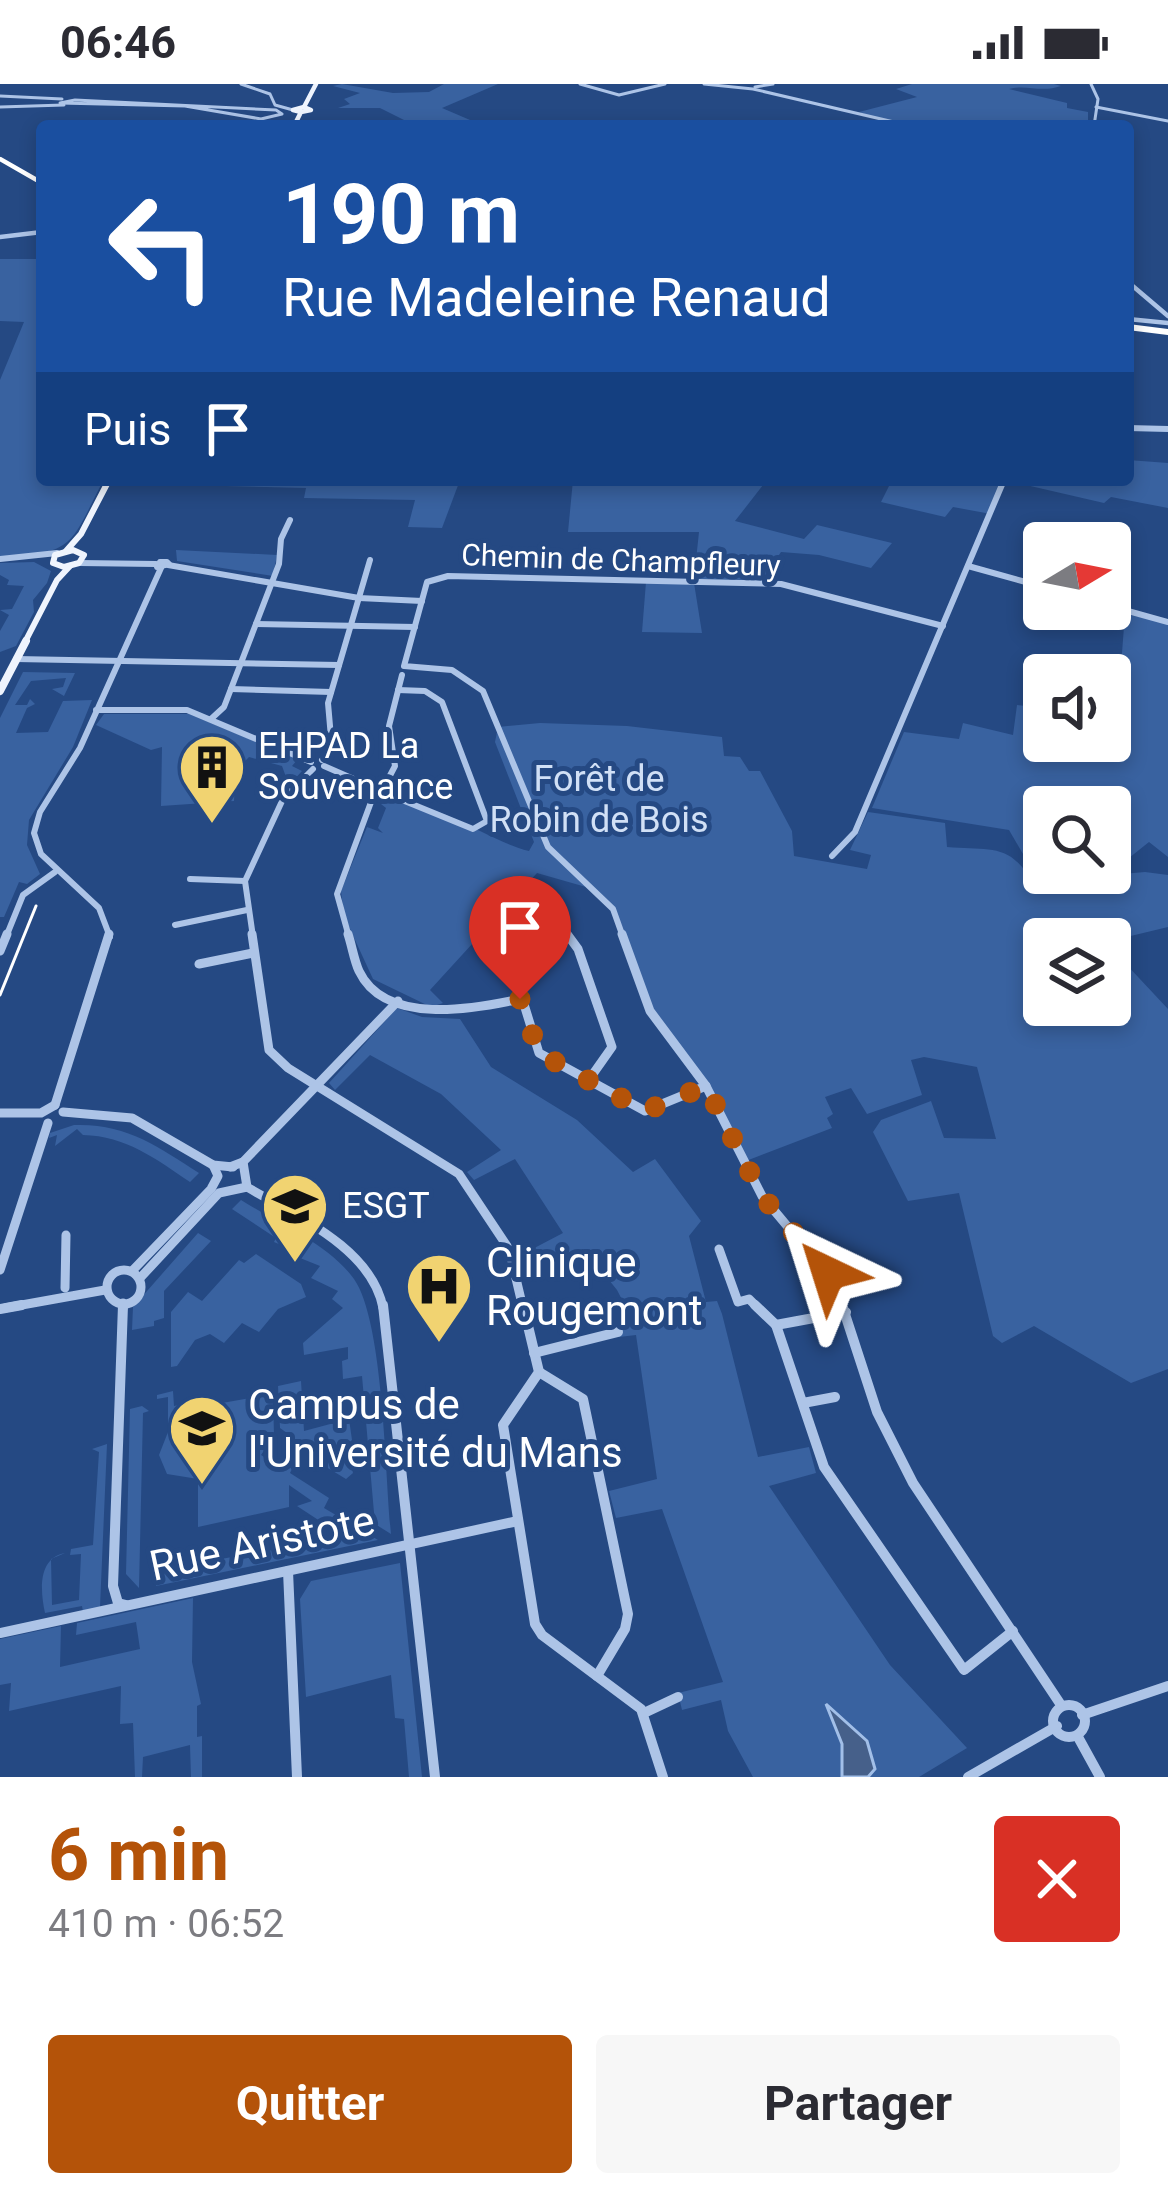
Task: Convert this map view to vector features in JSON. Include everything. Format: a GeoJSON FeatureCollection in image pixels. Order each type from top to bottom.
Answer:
{"type":"FeatureCollection","features":[{"type":"Feature","properties":{"kind":"highway"},"geometry":{"type":"LineString","coordinates":[[0,161],[36,182]]}},
{"type":"Feature","properties":{"kind":"highway"},"geometry":{"type":"LineString","coordinates":[[1134,324],[1168,325]]}},
{"type":"Feature","properties":{"kind":"main road"},"geometry":{"type":"LineString","coordinates":[[297,120],[316,84]]}},
{"type":"Feature","properties":{"kind":"main road"},"geometry":{"type":"LineString","coordinates":[[293,110],[302,110]]}},
{"type":"Feature","properties":{"kind":"main road"},"geometry":{"type":"LineString","coordinates":[[57,580],[55,565],[81,534],[106,486]]}},
{"type":"Feature","properties":{"kind":"main road"},"geometry":{"type":"LineString","coordinates":[[0,692],[57,580],[78,558],[81,534]]}},
{"type":"Feature","properties":{"kind":"main road"},"geometry":{"type":"LineString","coordinates":[[62,552],[78,558]]}},
{"type":"Feature","properties":{"kind":"main road"},"geometry":{"type":"LineString","coordinates":[[55,565],[78,558]]}},
{"type":"Feature","properties":{"kind":"street"},"geometry":{"type":"LineString","coordinates":[[241,84],[270,94],[274,105],[293,110]]}},
{"type":"Feature","properties":{"kind":"street"},"geometry":{"type":"LineString","coordinates":[[580,84],[619,95],[665,84]]}},
{"type":"Feature","properties":{"kind":"street"},"geometry":{"type":"LineString","coordinates":[[704,84],[747,88],[885,120]]}},
{"type":"Feature","properties":{"kind":"street"},"geometry":{"type":"LineString","coordinates":[[747,88],[773,84]]}},
{"type":"Feature","properties":{"kind":"street"},"geometry":{"type":"LineString","coordinates":[[1091,84],[1098,99],[1095,120]]}},
{"type":"Feature","properties":{"kind":"street"},"geometry":{"type":"LineString","coordinates":[[0,96],[276,110],[282,114],[261,119],[184,106],[0,107]]}},
{"type":"Feature","properties":{"kind":"street"},"geometry":{"type":"LineString","coordinates":[[64,106],[61,102],[69,100]]}},
{"type":"Feature","properties":{"kind":"street"},"geometry":{"type":"LineString","coordinates":[[1096,107],[1168,121]]}},
{"type":"Feature","properties":{"kind":"street"},"geometry":{"type":"LineString","coordinates":[[0,236],[36,233]]}},
{"type":"Feature","properties":{"kind":"street"},"geometry":{"type":"LineString","coordinates":[[1134,288],[1168,325]]}},
{"type":"Feature","properties":{"kind":"street"},"geometry":{"type":"LineString","coordinates":[[1134,321],[1168,325]]}},
{"type":"Feature","properties":{"kind":"street"},"geometry":{"type":"LineString","coordinates":[[1134,428],[1168,429]]}},
{"type":"Feature","properties":{"kind":"street"},"geometry":{"type":"LineString","coordinates":[[832,856],[855,832],[1001,486]]}},
{"type":"Feature","properties":{"kind":"street"},"geometry":{"type":"LineString","coordinates":[[209,720],[224,707],[273,580],[290,520]]}},
{"type":"Feature","properties":{"kind":"street"},"geometry":{"type":"LineString","coordinates":[[0,559],[62,552]]}},
{"type":"Feature","properties":{"kind":"street"},"geometry":{"type":"LineString","coordinates":[[78,558],[273,580],[359,598],[422,602]]}},
{"type":"Feature","properties":{"kind":"street"},"geometry":{"type":"LineString","coordinates":[[26,559],[55,565]]}},
{"type":"Feature","properties":{"kind":"street"},"geometry":{"type":"LineString","coordinates":[[323,763],[332,749],[332,692],[370,560]]}},
{"type":"Feature","properties":{"kind":"street"},"geometry":{"type":"LineString","coordinates":[[0,1270],[45,1118],[59,1108],[110,936],[99,908],[56,872],[35,843],[35,824],[80,748],[162,566]]}},
{"type":"Feature","properties":{"kind":"street"},"geometry":{"type":"LineString","coordinates":[[968,566],[1023,581]]}},
{"type":"Feature","properties":{"kind":"street","name":"Chemin de Champfleury"},"geometry":{"type":"LineString","coordinates":[[398,1000],[364,981],[356,970],[338,904],[338,885],[379,790],[395,766],[389,726],[427,582],[438,577],[782,584],[943,626]]}},
{"type":"Feature","properties":{"kind":"street"},"geometry":{"type":"LineString","coordinates":[[1131,612],[1168,622]]}},
{"type":"Feature","properties":{"kind":"street"},"geometry":{"type":"LineString","coordinates":[[256,624],[415,627]]}},
{"type":"Feature","properties":{"kind":"street"},"geometry":{"type":"LineString","coordinates":[[16,659],[339,665]]}},
{"type":"Feature","properties":{"kind":"street"},"geometry":{"type":"LineString","coordinates":[[403,670],[439,667],[479,685],[548,848],[613,909],[650,1011],[706,1086],[762,1196],[828,1273],[889,1438],[931,1511],[1061,1705]]}},
{"type":"Feature","properties":{"kind":"street"},"geometry":{"type":"LineString","coordinates":[[231,688],[332,692]]}},
{"type":"Feature","properties":{"kind":"street"},"geometry":{"type":"LineString","coordinates":[[96,710],[187,710],[473,829],[487,821],[442,702],[425,691],[398,690]]}},
{"type":"Feature","properties":{"kind":"street"},"geometry":{"type":"LineString","coordinates":[[312,765],[284,799],[245,881],[269,1050],[288,1068],[459,1174],[509,1249],[539,1372],[583,1399],[628,1614],[625,1629],[597,1676]]}},
{"type":"Feature","properties":{"kind":"street"},"geometry":{"type":"LineString","coordinates":[[0,951],[23,896],[56,872]]}},
{"type":"Feature","properties":{"kind":"street"},"geometry":{"type":"LineString","coordinates":[[190,879],[245,881]]}},
{"type":"Feature","properties":{"kind":"street"},"geometry":{"type":"LineString","coordinates":[[175,925],[247,910]]}},
{"type":"Feature","properties":{"kind":"street"},"geometry":{"type":"LineString","coordinates":[[588,1081],[612,1047],[578,950],[558,922],[548,921],[511,958],[539,1053],[588,1081],[645,1111],[706,1086]]}},
{"type":"Feature","properties":{"kind":"street"},"geometry":{"type":"LineString","coordinates":[[199,964],[253,953]]}},
{"type":"Feature","properties":{"kind":"street"},"geometry":{"type":"LineString","coordinates":[[0,1309],[105,1289],[116,1274],[136,1274],[243,1175],[317,1084],[398,1000],[424,1012],[448,1014],[520,999]]}},
{"type":"Feature","properties":{"kind":"street"},"geometry":{"type":"LineString","coordinates":[[59,1108],[141,1121],[221,1171],[243,1175],[342,1246],[374,1280],[386,1317],[435,1777]]}},
{"type":"Feature","properties":{"kind":"street"},"geometry":{"type":"LineString","coordinates":[[0,1113],[45,1118]]}},
{"type":"Feature","properties":{"kind":"street"},"geometry":{"type":"LineString","coordinates":[[221,1171],[230,1188]]}},
{"type":"Feature","properties":{"kind":"street"},"geometry":{"type":"LineString","coordinates":[[105,1289],[109,1300],[124,1303],[138,1294],[136,1274],[221,1171]]}},
{"type":"Feature","properties":{"kind":"street"},"geometry":{"type":"LineString","coordinates":[[65,1288],[66,1235]]}},
{"type":"Feature","properties":{"kind":"street"},"geometry":{"type":"LineString","coordinates":[[719,1250],[738,1302],[749,1299],[776,1324],[824,1467],[964,1670],[1013,1631]]}},
{"type":"Feature","properties":{"kind":"street"},"geometry":{"type":"LineString","coordinates":[[124,1303],[112,1586],[118,1603],[128,1605]]}},
{"type":"Feature","properties":{"kind":"street"},"geometry":{"type":"LineString","coordinates":[[776,1324],[846,1312]]}},
{"type":"Feature","properties":{"kind":"street"},"geometry":{"type":"LineString","coordinates":[[534,1353],[618,1332]]}},
{"type":"Feature","properties":{"kind":"street"},"geometry":{"type":"LineString","coordinates":[[539,1372],[503,1426],[538,1630],[644,1713],[663,1777]]}},
{"type":"Feature","properties":{"kind":"street"},"geometry":{"type":"LineString","coordinates":[[803,1402],[835,1397]]}},
{"type":"Feature","properties":{"kind":"street","name":"Rue Aristote"},"geometry":{"type":"LineString","coordinates":[[0,1633],[518,1521]]}},
{"type":"Feature","properties":{"kind":"street"},"geometry":{"type":"LineString","coordinates":[[288,1571],[297,1777]]}},
{"type":"Feature","properties":{"kind":"street"},"geometry":{"type":"LineString","coordinates":[[1082,1715],[1168,1686]]}},
{"type":"Feature","properties":{"kind":"street"},"geometry":{"type":"LineString","coordinates":[[644,1713],[678,1697]]}},
{"type":"Feature","properties":{"kind":"street"},"geometry":{"type":"LineString","coordinates":[[1061,1705],[1072,1706],[1082,1715],[1084,1728],[1078,1737]]}},
{"type":"Feature","properties":{"kind":"street"},"geometry":{"type":"LineString","coordinates":[[1061,1705],[1055,1712],[1057,1726],[1065,1736],[1078,1737]]}},
{"type":"Feature","properties":{"kind":"street"},"geometry":{"type":"LineString","coordinates":[[968,1777],[1057,1726]]}},
{"type":"Feature","properties":{"kind":"street"},"geometry":{"type":"LineString","coordinates":[[1078,1737],[1100,1777]]}},
{"type":"Feature","properties":{"kind":"green space"},"geometry":{"type":"Polygon","coordinates":[[[444,84],[498,84],[442,108],[470,120],[404,120],[380,108],[338,108],[350,104],[344,99],[360,93],[333,86],[393,93],[429,92],[444,84]]]}},
{"type":"Feature","properties":{"kind":"green space"},"geometry":{"type":"Polygon","coordinates":[[[912,84],[1054,84],[1061,86],[1009,89],[1067,103],[1067,108],[1088,112],[1088,120],[881,120],[859,112],[917,97],[896,89],[912,84]]]}},
{"type":"Feature","properties":{"kind":"green space"},"geometry":{"type":"Polygon","coordinates":[[[0,259],[36,259],[36,486],[100,486],[67,542],[43,553],[0,558],[0,380],[24,322],[0,321],[0,259]]]}},
{"type":"Feature","properties":{"kind":"green space"},"geometry":{"type":"Polygon","coordinates":[[[1134,460],[1168,463],[1168,508],[1111,497],[1104,503],[1030,486],[1134,486],[1134,460]]]}},
{"type":"Feature","properties":{"kind":"green space"},"geometry":{"type":"Polygon","coordinates":[[[224,486],[458,486],[442,528],[408,527],[415,500],[304,498],[306,488],[224,486]]]}},
{"type":"Feature","properties":{"kind":"green space"},"geometry":{"type":"Polygon","coordinates":[[[572,486],[762,486],[735,521],[804,539],[817,525],[892,543],[871,568],[819,555],[781,552],[762,580],[694,579],[699,532],[568,532],[572,486]]]}},
{"type":"Feature","properties":{"kind":"green space"},"geometry":{"type":"Polygon","coordinates":[[[889,486],[1003,486],[991,514],[953,507],[945,517],[881,502],[889,486]]]}},
{"type":"Feature","properties":{"kind":"green space"},"geometry":{"type":"Polygon","coordinates":[[[176,550],[277,555],[273,576],[177,561],[176,550]]]}},
{"type":"Feature","properties":{"kind":"green space"},"geometry":{"type":"Polygon","coordinates":[[[34,562],[51,571],[47,583],[33,600],[34,612],[16,646],[0,652],[0,631],[9,615],[0,610],[12,609],[24,586],[7,585],[9,580],[0,575],[0,563],[34,562]]]}},
{"type":"Feature","properties":{"kind":"green space"},"geometry":{"type":"Polygon","coordinates":[[[646,582],[694,583],[702,633],[642,632],[646,582]]]}},
{"type":"Feature","properties":{"kind":"green space"},"geometry":{"type":"Polygon","coordinates":[[[1131,615],[1168,623],[1168,857],[1149,842],[1131,856],[1131,786],[1023,786],[1023,854],[1009,830],[872,808],[904,732],[959,739],[963,723],[1013,735],[1017,705],[1023,706],[1023,762],[1131,762],[1131,654],[1122,654],[1124,630],[1131,630],[1131,615]]]}},
{"type":"Feature","properties":{"kind":"green space"},"geometry":{"type":"Polygon","coordinates":[[[23,672],[75,673],[64,696],[52,689],[63,687],[66,678],[31,681],[15,705],[27,705],[30,699],[35,704],[27,708],[16,733],[48,732],[63,701],[92,700],[73,747],[29,820],[27,845],[40,874],[27,884],[19,882],[0,917],[0,718],[23,672]]]}},
{"type":"Feature","properties":{"kind":"green space"},"geometry":{"type":"Polygon","coordinates":[[[104,714],[189,714],[298,759],[292,766],[302,771],[280,795],[269,797],[286,777],[282,766],[249,757],[236,770],[239,753],[219,749],[199,765],[218,772],[216,777],[196,778],[190,792],[199,792],[198,799],[221,798],[235,780],[234,801],[161,806],[162,747],[151,750],[96,725],[104,714]]]}},
{"type":"Feature","properties":{"kind":"green space","name":"Forêt de Robin de Bois"},"geometry":{"type":"Polygon","coordinates":[[[540,723],[627,726],[722,737],[724,756],[740,757],[749,771],[760,771],[792,831],[794,856],[867,869],[871,855],[850,850],[868,812],[945,823],[947,847],[1007,854],[1023,868],[1023,894],[1131,894],[1131,873],[1168,875],[1168,927],[1131,936],[1131,918],[1023,918],[1023,1026],[1131,1026],[1131,969],[1168,1009],[1168,1369],[1131,1383],[1034,1326],[1002,1343],[993,1336],[959,1193],[908,1201],[873,1132],[881,1120],[931,1101],[944,1138],[996,1139],[977,1067],[924,1057],[911,1060],[922,1095],[867,1114],[851,1088],[825,1097],[833,1114],[827,1118],[832,1128],[746,1161],[721,1112],[655,1019],[613,909],[586,887],[537,873],[430,990],[443,1003],[431,1007],[373,979],[344,916],[341,891],[367,827],[383,833],[378,828],[386,808],[381,804],[437,811],[529,851],[534,842],[495,742],[498,727],[540,723]]]}},
{"type":"Feature","properties":{"kind":"green space"},"geometry":{"type":"Polygon","coordinates":[[[397,1008],[422,1017],[460,1019],[491,1067],[577,1120],[633,1172],[655,1159],[701,1221],[689,1236],[706,1302],[717,1301],[722,1314],[758,1457],[809,1447],[816,1473],[769,1486],[890,1665],[967,1748],[919,1777],[753,1777],[728,1731],[721,1700],[682,1710],[678,1693],[723,1682],[662,1509],[616,1518],[609,1491],[657,1479],[636,1335],[619,1337],[616,1322],[631,1317],[617,1290],[585,1250],[525,1271],[521,1255],[563,1233],[515,1159],[474,1180],[467,1172],[501,1150],[441,1094],[370,1055],[335,1090],[329,1083],[397,1008]]]}},
{"type":"Feature","properties":{"kind":"green space"},"geometry":{"type":"Polygon","coordinates":[[[74,1125],[125,1132],[199,1173],[190,1182],[140,1150],[83,1135],[77,1129],[55,1146],[57,1135],[49,1138],[50,1133],[74,1125]]]}},
{"type":"Feature","properties":{"kind":"green space"},"geometry":{"type":"Polygon","coordinates":[[[241,1200],[331,1255],[354,1279],[364,1300],[382,1401],[391,1534],[375,1524],[362,1376],[343,1379],[342,1361],[348,1359],[348,1347],[304,1355],[303,1343],[343,1308],[332,1299],[338,1291],[311,1278],[320,1266],[295,1256],[298,1252],[274,1242],[276,1238],[232,1209],[241,1200]]]}},
{"type":"Feature","properties":{"kind":"green space"},"geometry":{"type":"Polygon","coordinates":[[[198,1233],[211,1241],[164,1291],[164,1318],[154,1321],[154,1326],[132,1330],[133,1307],[198,1233]]]}},
{"type":"Feature","properties":{"kind":"green space"},"geometry":{"type":"Polygon","coordinates":[[[256,1254],[301,1284],[306,1297],[278,1309],[259,1332],[242,1323],[224,1343],[210,1334],[195,1340],[177,1366],[171,1367],[171,1312],[188,1292],[202,1301],[239,1260],[244,1263],[256,1254]]]}},
{"type":"Feature","properties":{"kind":"green space"},"geometry":{"type":"Polygon","coordinates":[[[301,1381],[304,1431],[349,1419],[352,1440],[347,1448],[353,1473],[346,1479],[303,1453],[297,1461],[299,1451],[283,1441],[287,1433],[280,1428],[278,1386],[301,1381]]]}},
{"type":"Feature","properties":{"kind":"green space"},"geometry":{"type":"Polygon","coordinates":[[[173,1391],[174,1406],[204,1400],[205,1406],[273,1394],[274,1436],[261,1455],[285,1470],[294,1465],[290,1473],[329,1498],[324,1508],[378,1540],[156,1586],[156,1570],[332,1540],[329,1527],[297,1506],[312,1501],[289,1485],[289,1507],[198,1527],[198,1479],[167,1474],[159,1455],[168,1432],[168,1397],[157,1399],[157,1395],[173,1391]]]}},
{"type":"Feature","properties":{"kind":"green space"},"geometry":{"type":"Polygon","coordinates":[[[142,1406],[149,1411],[143,1413],[139,1588],[126,1574],[130,1409],[142,1406]]]}},
{"type":"Feature","properties":{"kind":"green space"},"geometry":{"type":"Polygon","coordinates":[[[107,1444],[100,1607],[45,1613],[43,1576],[51,1560],[52,1605],[79,1600],[81,1554],[70,1555],[71,1549],[93,1545],[99,1452],[92,1449],[107,1444]]]}},
{"type":"Feature","properties":{"kind":"green space"},"geometry":{"type":"Polygon","coordinates":[[[400,1563],[422,1777],[409,1777],[404,1719],[395,1718],[391,1675],[306,1697],[300,1599],[311,1581],[400,1563]]]}},
{"type":"Feature","properties":{"kind":"green space"},"geometry":{"type":"Polygon","coordinates":[[[193,1598],[192,1662],[201,1704],[197,1706],[197,1737],[202,1736],[202,1777],[191,1777],[190,1745],[143,1757],[142,1777],[135,1777],[133,1723],[120,1724],[121,1686],[9,1711],[11,1683],[0,1685],[0,1639],[61,1626],[60,1667],[140,1649],[136,1622],[76,1635],[77,1623],[193,1598]]]}},
{"type":"Feature","properties":{"kind":"shaded area"},"geometry":{"type":"Polygon","coordinates":[[[826,1704],[867,1741],[875,1769],[868,1777],[842,1777],[842,1744],[826,1704]]]}},
{"type":"Feature","properties":{"kind":"tram line"},"geometry":{"type":"LineString","coordinates":[[0,995],[36,906]]}},
{"type":"Feature","properties":{"kind":"place","name":"EHPAD La Souvenance"},"geometry":{"type":"Point","coordinates":[212,826]}},
{"type":"Feature","properties":{"kind":"place","name":"ESGT"},"geometry":{"type":"Point","coordinates":[295,1265]}},
{"type":"Feature","properties":{"kind":"place","name":"Clinique Rougemont"},"geometry":{"type":"Point","coordinates":[439,1345]}},
{"type":"Feature","properties":{"kind":"place","name":"Campus de l'Université du Mans"},"geometry":{"type":"Point","coordinates":[202,1487]}},
{"type":"Feature","properties":{"kind":"route"},"geometry":{"type":"LineString","coordinates":[[520,999],[539,1053],[632,1106],[651,1110],[706,1086],[762,1196],[828,1273]]}}]}
